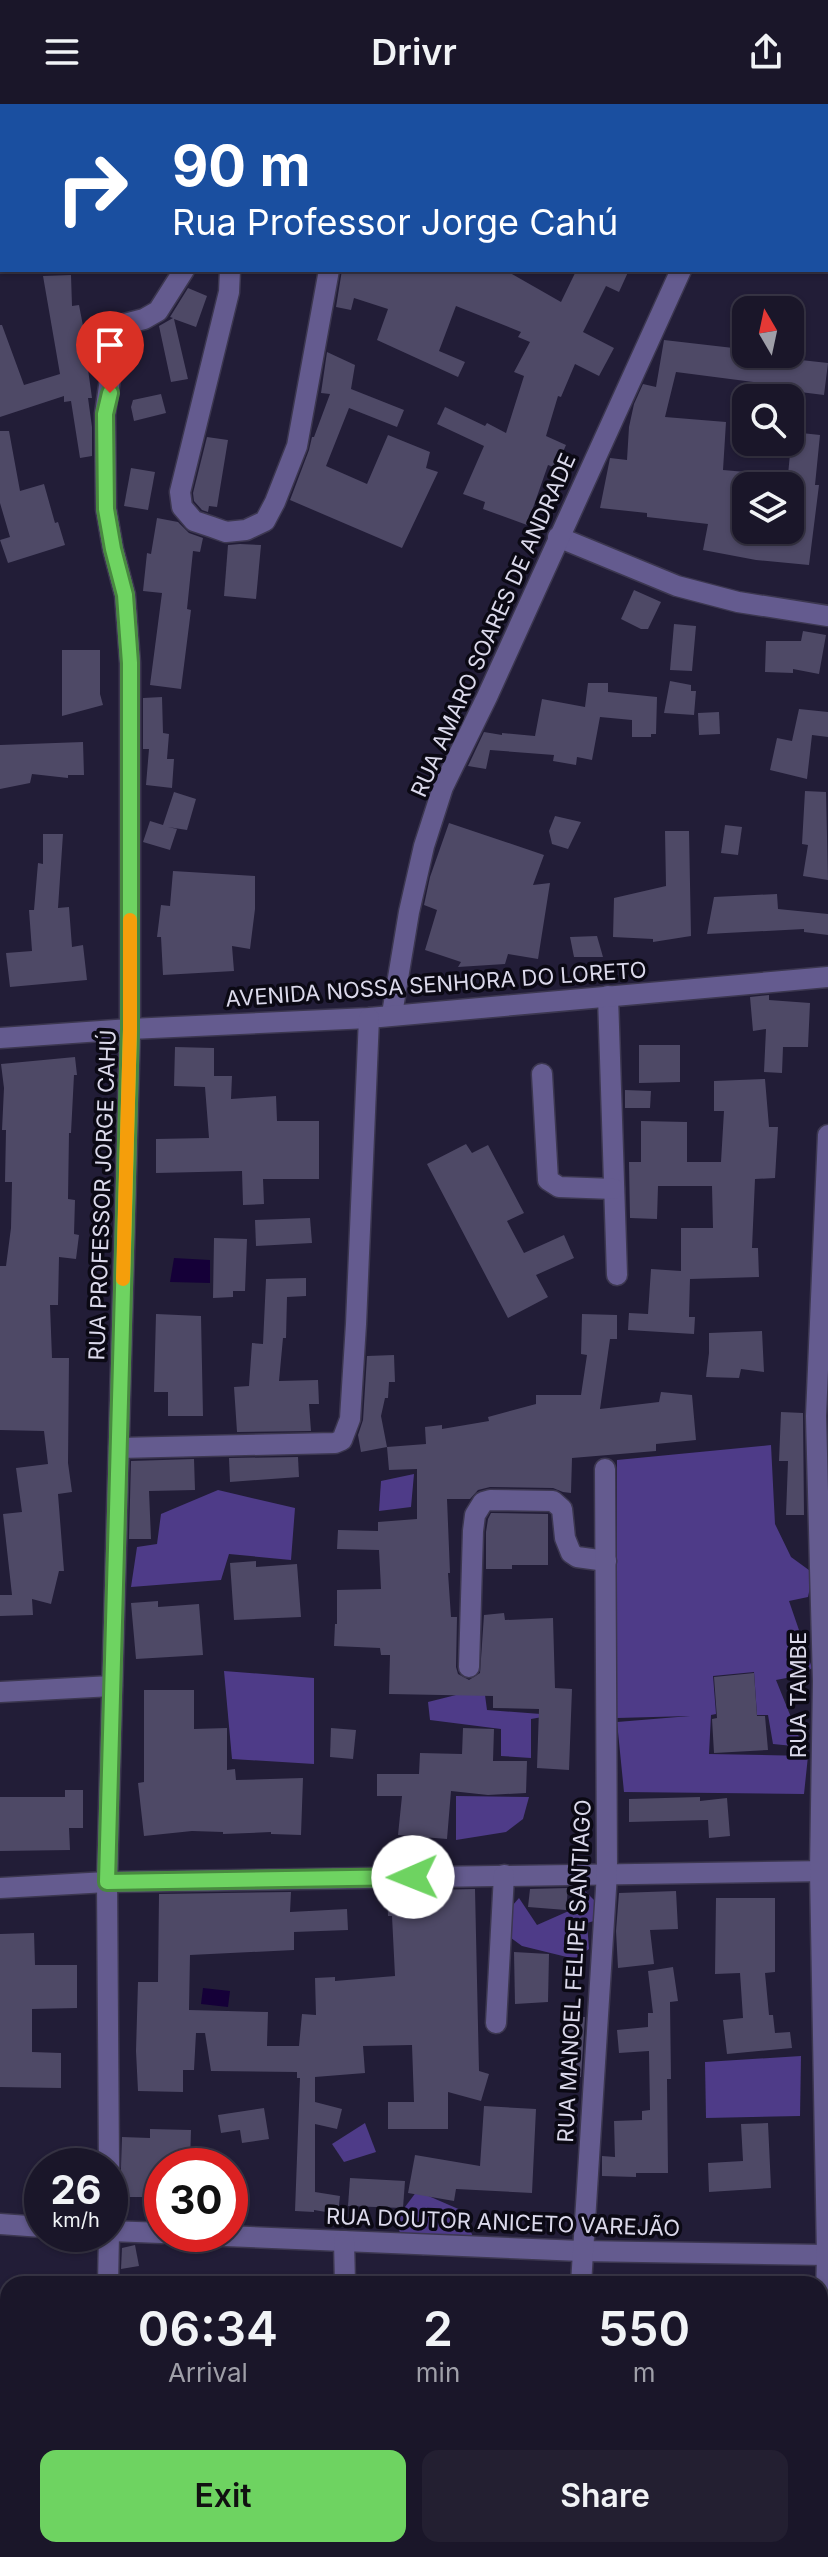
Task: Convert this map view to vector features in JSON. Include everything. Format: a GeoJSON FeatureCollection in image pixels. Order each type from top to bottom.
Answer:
{"type":"FeatureCollection","features":[{"type":"Feature","properties":{"kind":"street","name":"RUA PROFESSOR JORGE CAHÚ"},"geometry":{"type":"LineString","coordinates":[[109,2148],[107,1882],[130,1029],[130,663],[125,595],[106,509],[105,414],[110,379],[105,343],[107,334],[117,326],[144,319],[158,311],[183,272]]}},
{"type":"Feature","properties":{"kind":"street"},"geometry":{"type":"LineString","coordinates":[[230,272],[229,292],[180,492],[182,507],[194,521],[226,532],[246,530],[265,521],[275,502],[297,446],[329,272]]}},
{"type":"Feature","properties":{"kind":"street","name":"RUA AMARO SOARES DE ANDRADE"},"geometry":{"type":"LineString","coordinates":[[392,1014],[409,912],[424,846],[443,787],[680,272]]}},
{"type":"Feature","properties":{"kind":"street"},"geometry":{"type":"LineString","coordinates":[[558,537],[677,586],[738,602],[828,616]]}},
{"type":"Feature","properties":{"kind":"street","name":"AVENIDA NOSSA SENHORA DO LORETO"},"geometry":{"type":"LineString","coordinates":[[0,1038],[369,1018],[828,977]]}},
{"type":"Feature","properties":{"kind":"street"},"geometry":{"type":"LineString","coordinates":[[608,996],[617,1275]]}},
{"type":"Feature","properties":{"kind":"street"},"geometry":{"type":"LineString","coordinates":[[119,1448],[335,1443],[342,1440],[350,1419],[369,1018]]}},
{"type":"Feature","properties":{"kind":"street"},"geometry":{"type":"LineString","coordinates":[[542,1074],[548,1180],[559,1187],[614,1189]]}},
{"type":"Feature","properties":{"kind":"street","name":"RUA TAMBE"},"geometry":{"type":"LineString","coordinates":[[827,2276],[822,1416],[828,1135]]}},
{"type":"Feature","properties":{"kind":"street","name":"RUA MANOEL FELIPE SANTIAGO"},"geometry":{"type":"LineString","coordinates":[[581,2276],[607,1873],[605,1469]]}},
{"type":"Feature","properties":{"kind":"street"},"geometry":{"type":"LineString","coordinates":[[469,1667],[473,1531],[475,1515],[483,1502],[553,1501],[562,1509],[565,1538],[571,1553],[577,1557],[606,1561]]}},
{"type":"Feature","properties":{"kind":"street"},"geometry":{"type":"LineString","coordinates":[[0,1692],[112,1686]]}},
{"type":"Feature","properties":{"kind":"street"},"geometry":{"type":"LineString","coordinates":[[0,1888],[107,1882],[824,1871]]}},
{"type":"Feature","properties":{"kind":"street"},"geometry":{"type":"LineString","coordinates":[[496,2023],[504,1875]]}},
{"type":"Feature","properties":{"kind":"street"},"geometry":{"type":"LineString","coordinates":[[0,2224],[24,2226]]}},
{"type":"Feature","properties":{"kind":"street","name":"RUA DOUTOR ANICETO VAREJÃO"},"geometry":{"type":"LineString","coordinates":[[248,2237],[581,2251],[828,2255]]}},
{"type":"Feature","properties":{"kind":"street"},"geometry":{"type":"LineString","coordinates":[[344,2241],[345,2276]]}},
{"type":"Feature","properties":{"kind":"street"},"geometry":{"type":"LineString","coordinates":[[108,2276],[109,2252]]}},
{"type":"Feature","properties":{"kind":"shaded area"},"geometry":{"type":"Polygon","coordinates":[[[174,1258],[210,1260],[210,1283],[170,1282],[174,1258]]]}},
{"type":"Feature","properties":{"kind":"shaded area"},"geometry":{"type":"Polygon","coordinates":[[[771,1445],[775,1524],[791,1557],[813,1573],[808,1597],[789,1601],[812,1668],[802,1675],[776,1680],[803,1747],[773,1744],[768,1715],[757,1715],[754,1672],[713,1676],[716,1714],[711,1715],[709,1754],[808,1756],[804,1794],[624,1792],[617,1722],[690,1716],[617,1718],[617,1460],[771,1445]]]}},
{"type":"Feature","properties":{"kind":"shaded area"},"geometry":{"type":"Polygon","coordinates":[[[414,1474],[411,1507],[379,1511],[381,1481],[414,1474]]]}},
{"type":"Feature","properties":{"kind":"shaded area"},"geometry":{"type":"Polygon","coordinates":[[[218,1490],[295,1508],[291,1560],[229,1554],[221,1580],[131,1587],[137,1547],[157,1544],[161,1514],[218,1490]]]}},
{"type":"Feature","properties":{"kind":"shaded area"},"geometry":{"type":"Polygon","coordinates":[[[224,1671],[314,1678],[314,1764],[232,1759],[224,1671]]]}},
{"type":"Feature","properties":{"kind":"shaded area"},"geometry":{"type":"Polygon","coordinates":[[[476,1690],[485,1695],[487,1710],[554,1715],[531,1719],[531,1758],[501,1756],[501,1729],[430,1720],[428,1702],[476,1690]]]}},
{"type":"Feature","properties":{"kind":"shaded area"},"geometry":{"type":"Polygon","coordinates":[[[456,1796],[529,1797],[523,1819],[506,1832],[456,1840],[456,1796]]]}},
{"type":"Feature","properties":{"kind":"shaded area"},"geometry":{"type":"Polygon","coordinates":[[[577,1883],[599,1905],[594,1921],[587,1923],[589,1949],[575,1959],[522,1946],[507,1935],[512,1906],[519,1898],[537,1925],[571,1910],[577,1883]]]}},
{"type":"Feature","properties":{"kind":"shaded area"},"geometry":{"type":"Polygon","coordinates":[[[203,1988],[230,1991],[228,2007],[201,2004],[203,1988]]]}},
{"type":"Feature","properties":{"kind":"shaded area"},"geometry":{"type":"Polygon","coordinates":[[[801,2056],[800,2116],[706,2118],[705,2062],[801,2056]]]}},
{"type":"Feature","properties":{"kind":"shaded area"},"geometry":{"type":"Polygon","coordinates":[[[365,2123],[376,2152],[344,2162],[332,2144],[365,2123]]]}},
{"type":"Feature","properties":{"kind":"shaded area"},"geometry":{"type":"Polygon","coordinates":[[[417,2191],[463,2211],[473,2237],[423,2256],[400,2233],[396,2219],[417,2191]]]}},
{"type":"Feature","properties":{"kind":"building"},"geometry":{"type":"Polygon","coordinates":[[[342,272],[508,272],[561,302],[576,272],[628,272],[619,292],[606,286],[583,332],[614,348],[599,376],[575,364],[561,397],[558,396],[546,436],[566,445],[556,468],[548,465],[527,525],[483,509],[485,502],[463,494],[484,446],[437,424],[445,407],[506,433],[524,376],[514,372],[530,342],[518,337],[521,332],[456,306],[439,351],[465,362],[458,377],[377,340],[388,309],[354,298],[351,310],[336,307],[342,272]]]}},
{"type":"Feature","properties":{"kind":"building"},"geometry":{"type":"Polygon","coordinates":[[[71,275],[72,306],[79,305],[90,362],[87,362],[92,398],[88,398],[92,456],[80,458],[71,401],[64,402],[64,396],[0,417],[0,325],[24,385],[60,374],[43,276],[71,275]]]}},
{"type":"Feature","properties":{"kind":"building"},"geometry":{"type":"Polygon","coordinates":[[[188,288],[207,296],[196,327],[174,319],[188,379],[171,382],[159,326],[173,318],[170,317],[188,288]]]}},
{"type":"Feature","properties":{"kind":"building"},"geometry":{"type":"Polygon","coordinates":[[[664,340],[732,348],[732,368],[804,368],[804,360],[828,363],[824,395],[804,392],[804,384],[761,384],[676,372],[665,417],[726,422],[723,470],[746,472],[732,472],[732,544],[804,544],[804,472],[788,472],[790,456],[804,456],[804,433],[820,435],[815,485],[819,485],[809,565],[756,560],[703,550],[708,524],[600,508],[610,458],[627,460],[629,427],[643,384],[656,387],[664,340]]]}},
{"type":"Feature","properties":{"kind":"building"},"geometry":{"type":"Polygon","coordinates":[[[327,352],[355,365],[351,389],[404,410],[397,427],[349,408],[326,466],[367,484],[388,435],[430,452],[426,468],[438,472],[402,548],[290,500],[330,394],[321,393],[327,352]]]}},
{"type":"Feature","properties":{"kind":"building"},"geometry":{"type":"Polygon","coordinates":[[[161,394],[166,413],[134,421],[133,400],[161,394]]]}},
{"type":"Feature","properties":{"kind":"building"},"geometry":{"type":"Polygon","coordinates":[[[0,431],[9,431],[20,491],[44,484],[65,545],[8,563],[0,540],[10,537],[0,503],[0,431]]]}},
{"type":"Feature","properties":{"kind":"building"},"geometry":{"type":"Polygon","coordinates":[[[207,437],[228,440],[217,507],[209,506],[208,512],[194,501],[193,493],[207,437]]]}},
{"type":"Feature","properties":{"kind":"building"},"geometry":{"type":"Polygon","coordinates":[[[131,468],[155,472],[148,510],[124,506],[131,468]]]}},
{"type":"Feature","properties":{"kind":"building"},"geometry":{"type":"Polygon","coordinates":[[[157,518],[178,522],[189,533],[203,538],[200,552],[193,551],[187,609],[191,610],[181,689],[150,685],[162,593],[143,591],[147,553],[151,554],[157,518]]]}},
{"type":"Feature","properties":{"kind":"building"},"geometry":{"type":"Polygon","coordinates":[[[228,545],[261,545],[256,599],[224,596],[228,545]]]}},
{"type":"Feature","properties":{"kind":"building"},"geometry":{"type":"Polygon","coordinates":[[[634,590],[661,602],[648,629],[641,629],[621,619],[634,590]]]}},
{"type":"Feature","properties":{"kind":"building"},"geometry":{"type":"Polygon","coordinates":[[[674,624],[696,626],[692,671],[670,670],[674,624]]]}},
{"type":"Feature","properties":{"kind":"building"},"geometry":{"type":"Polygon","coordinates":[[[803,631],[826,635],[819,674],[793,669],[793,673],[765,672],[766,641],[801,641],[803,631]]]}},
{"type":"Feature","properties":{"kind":"building"},"geometry":{"type":"Polygon","coordinates":[[[62,650],[100,650],[103,705],[62,716],[62,650]]]}},
{"type":"Feature","properties":{"kind":"building"},"geometry":{"type":"Polygon","coordinates":[[[670,681],[691,685],[691,691],[696,691],[694,715],[664,713],[670,681]]]}},
{"type":"Feature","properties":{"kind":"building"},"geometry":{"type":"Polygon","coordinates":[[[588,683],[608,683],[608,692],[657,697],[656,734],[632,737],[632,720],[600,717],[592,760],[577,757],[576,765],[553,761],[554,755],[490,750],[486,769],[468,766],[484,732],[535,736],[542,699],[585,707],[588,683]]]}},
{"type":"Feature","properties":{"kind":"building"},"geometry":{"type":"Polygon","coordinates":[[[162,697],[163,733],[169,734],[167,759],[174,759],[172,788],[146,785],[149,749],[143,749],[143,698],[162,697]]]}},
{"type":"Feature","properties":{"kind":"building"},"geometry":{"type":"Polygon","coordinates":[[[799,709],[828,712],[828,737],[812,735],[807,779],[770,770],[777,738],[792,741],[799,709]]]}},
{"type":"Feature","properties":{"kind":"building"},"geometry":{"type":"Polygon","coordinates":[[[719,712],[720,734],[699,735],[698,713],[719,712]]]}},
{"type":"Feature","properties":{"kind":"building"},"geometry":{"type":"Polygon","coordinates":[[[83,742],[84,775],[68,775],[68,778],[32,774],[30,783],[0,789],[0,745],[83,742]]]}},
{"type":"Feature","properties":{"kind":"building"},"geometry":{"type":"Polygon","coordinates":[[[805,791],[826,792],[828,880],[803,876],[808,845],[802,844],[805,791]]]}},
{"type":"Feature","properties":{"kind":"building"},"geometry":{"type":"Polygon","coordinates":[[[174,792],[196,799],[187,830],[168,827],[177,829],[170,850],[143,842],[150,821],[163,825],[174,792]]]}},
{"type":"Feature","properties":{"kind":"building"},"geometry":{"type":"Polygon","coordinates":[[[555,816],[581,822],[568,849],[552,844],[549,831],[555,816]]]}},
{"type":"Feature","properties":{"kind":"building"},"geometry":{"type":"Polygon","coordinates":[[[449,823],[544,855],[533,885],[550,883],[538,959],[508,954],[505,964],[458,967],[461,962],[425,950],[437,910],[424,905],[430,877],[449,823]]]}},
{"type":"Feature","properties":{"kind":"building"},"geometry":{"type":"Polygon","coordinates":[[[725,825],[742,827],[738,855],[721,853],[725,825]]]}},
{"type":"Feature","properties":{"kind":"building"},"geometry":{"type":"Polygon","coordinates":[[[665,831],[689,831],[691,936],[653,942],[653,939],[613,937],[614,898],[666,886],[665,831]]]}},
{"type":"Feature","properties":{"kind":"building"},"geometry":{"type":"Polygon","coordinates":[[[43,834],[63,834],[58,908],[69,907],[72,947],[83,945],[87,980],[10,987],[6,953],[32,951],[29,910],[34,910],[38,863],[43,864],[43,834]]]}},
{"type":"Feature","properties":{"kind":"building"},"geometry":{"type":"Polygon","coordinates":[[[173,871],[255,876],[250,949],[232,946],[234,971],[163,975],[161,937],[157,937],[161,905],[170,906],[173,871]]]}},
{"type":"Feature","properties":{"kind":"building"},"geometry":{"type":"Polygon","coordinates":[[[777,894],[778,909],[828,914],[828,935],[804,932],[804,929],[707,934],[714,897],[777,894]]]}},
{"type":"Feature","properties":{"kind":"building"},"geometry":{"type":"Polygon","coordinates":[[[597,936],[603,957],[574,957],[570,937],[597,936]]]}},
{"type":"Feature","properties":{"kind":"building"},"geometry":{"type":"Polygon","coordinates":[[[769,995],[769,1000],[810,1003],[808,1047],[783,1047],[782,1073],[764,1072],[766,1029],[753,1031],[750,997],[769,995]]]}},
{"type":"Feature","properties":{"kind":"building"},"geometry":{"type":"Polygon","coordinates":[[[639,1045],[680,1045],[680,1082],[639,1083],[639,1045]]]}},
{"type":"Feature","properties":{"kind":"building"},"geometry":{"type":"Polygon","coordinates":[[[175,1047],[214,1048],[214,1076],[232,1076],[231,1099],[276,1096],[277,1121],[319,1121],[319,1179],[263,1179],[264,1204],[243,1205],[242,1171],[156,1173],[156,1139],[209,1138],[205,1087],[174,1086],[175,1047]]]}},
{"type":"Feature","properties":{"kind":"building"},"geometry":{"type":"Polygon","coordinates":[[[75,1057],[77,1075],[74,1075],[69,1133],[68,1199],[75,1200],[74,1234],[79,1235],[76,1259],[59,1257],[58,1305],[50,1305],[52,1358],[69,1358],[68,1463],[72,1492],[58,1494],[64,1571],[59,1571],[51,1604],[32,1599],[33,1615],[0,1616],[0,1595],[12,1595],[3,1514],[22,1512],[16,1468],[48,1464],[44,1431],[0,1430],[0,1266],[6,1266],[12,1182],[5,1182],[6,1130],[2,1130],[4,1088],[1,1064],[75,1057]]]}},
{"type":"Feature","properties":{"kind":"building"},"geometry":{"type":"Polygon","coordinates":[[[765,1079],[769,1127],[778,1127],[775,1178],[755,1179],[752,1248],[758,1248],[759,1277],[690,1279],[689,1317],[695,1317],[694,1334],[628,1330],[629,1313],[648,1314],[651,1269],[681,1271],[681,1228],[713,1228],[712,1186],[658,1186],[657,1219],[630,1218],[629,1162],[641,1162],[641,1121],[687,1122],[687,1162],[721,1162],[724,1111],[714,1111],[714,1081],[765,1079]]]}},
{"type":"Feature","properties":{"kind":"building"},"geometry":{"type":"Polygon","coordinates":[[[625,1090],[651,1091],[650,1108],[625,1108],[625,1090]]]}},
{"type":"Feature","properties":{"kind":"building"},"geometry":{"type":"Polygon","coordinates":[[[466,1144],[472,1153],[488,1145],[524,1213],[507,1221],[524,1253],[564,1235],[574,1258],[536,1275],[548,1297],[508,1318],[427,1164],[466,1144]]]}},
{"type":"Feature","properties":{"kind":"building"},"geometry":{"type":"Polygon","coordinates":[[[310,1218],[312,1243],[256,1246],[255,1220],[310,1218]]]}},
{"type":"Feature","properties":{"kind":"building"},"geometry":{"type":"Polygon","coordinates":[[[214,1238],[247,1239],[245,1291],[233,1291],[233,1297],[213,1298],[214,1238]]]}},
{"type":"Feature","properties":{"kind":"building"},"geometry":{"type":"Polygon","coordinates":[[[306,1278],[306,1296],[287,1297],[286,1338],[283,1338],[279,1381],[318,1380],[319,1404],[309,1404],[311,1431],[237,1432],[234,1387],[249,1386],[252,1343],[263,1344],[266,1279],[306,1278]]]}},
{"type":"Feature","properties":{"kind":"building"},"geometry":{"type":"Polygon","coordinates":[[[156,1314],[201,1316],[203,1416],[168,1416],[168,1392],[154,1392],[156,1314]]]}},
{"type":"Feature","properties":{"kind":"building"},"geometry":{"type":"Polygon","coordinates":[[[582,1314],[617,1315],[617,1339],[610,1339],[600,1409],[659,1402],[661,1392],[692,1395],[696,1440],[656,1444],[656,1451],[572,1458],[571,1493],[553,1488],[490,1487],[478,1490],[470,1499],[447,1499],[448,1573],[451,1617],[457,1617],[458,1674],[469,1680],[480,1673],[484,1615],[504,1613],[505,1620],[553,1618],[555,1688],[572,1689],[569,1770],[537,1768],[539,1709],[493,1708],[493,1696],[389,1694],[390,1655],[381,1655],[380,1648],[334,1646],[337,1590],[381,1589],[379,1550],[337,1549],[338,1530],[378,1531],[378,1522],[417,1519],[417,1469],[389,1470],[387,1447],[426,1444],[425,1427],[442,1425],[442,1429],[489,1421],[488,1417],[536,1404],[536,1395],[581,1395],[587,1355],[581,1354],[582,1314]]]}},
{"type":"Feature","properties":{"kind":"building"},"geometry":{"type":"Polygon","coordinates":[[[762,1331],[764,1372],[741,1369],[739,1378],[706,1377],[709,1333],[762,1331]]]}},
{"type":"Feature","properties":{"kind":"building"},"geometry":{"type":"Polygon","coordinates":[[[394,1355],[395,1382],[389,1382],[388,1398],[385,1398],[381,1416],[387,1447],[361,1452],[358,1435],[363,1420],[367,1356],[394,1355]]]}},
{"type":"Feature","properties":{"kind":"building"},"geometry":{"type":"Polygon","coordinates":[[[781,1412],[803,1413],[804,1515],[786,1515],[788,1461],[779,1461],[781,1412]]]}},
{"type":"Feature","properties":{"kind":"building"},"geometry":{"type":"Polygon","coordinates":[[[298,1457],[299,1477],[230,1482],[229,1458],[298,1457]]]}},
{"type":"Feature","properties":{"kind":"building"},"geometry":{"type":"Polygon","coordinates":[[[194,1459],[195,1490],[149,1491],[151,1539],[129,1539],[131,1461],[194,1459]]]}},
{"type":"Feature","properties":{"kind":"building"},"geometry":{"type":"Polygon","coordinates":[[[491,1513],[548,1514],[548,1565],[486,1569],[486,1532],[491,1513]]]}},
{"type":"Feature","properties":{"kind":"building"},"geometry":{"type":"Polygon","coordinates":[[[256,1561],[256,1567],[297,1564],[301,1617],[234,1620],[230,1563],[256,1561]]]}},
{"type":"Feature","properties":{"kind":"building"},"geometry":{"type":"Polygon","coordinates":[[[158,1601],[158,1607],[199,1604],[203,1655],[136,1659],[131,1603],[158,1601]]]}},
{"type":"Feature","properties":{"kind":"building"},"geometry":{"type":"Polygon","coordinates":[[[754,1673],[757,1716],[765,1716],[768,1750],[714,1753],[712,1719],[717,1718],[714,1677],[754,1673]]]}},
{"type":"Feature","properties":{"kind":"building"},"geometry":{"type":"Polygon","coordinates":[[[144,1690],[194,1690],[194,1729],[227,1728],[227,1770],[235,1769],[236,1780],[303,1778],[301,1835],[192,1831],[144,1836],[138,1783],[144,1782],[144,1690]]]}},
{"type":"Feature","properties":{"kind":"building"},"geometry":{"type":"Polygon","coordinates":[[[331,1728],[356,1730],[353,1759],[330,1757],[331,1728]]]}},
{"type":"Feature","properties":{"kind":"building"},"geometry":{"type":"Polygon","coordinates":[[[463,1728],[494,1729],[493,1761],[527,1761],[526,1793],[488,1795],[451,1791],[447,1839],[398,1835],[402,1796],[377,1796],[377,1774],[419,1774],[420,1753],[462,1754],[463,1728]]]}},
{"type":"Feature","properties":{"kind":"building"},"geometry":{"type":"Polygon","coordinates":[[[65,1790],[83,1790],[83,1828],[69,1828],[70,1850],[0,1851],[0,1797],[65,1797],[65,1790]]]}},
{"type":"Feature","properties":{"kind":"building"},"geometry":{"type":"Polygon","coordinates":[[[700,1797],[700,1801],[727,1798],[730,1836],[709,1838],[708,1820],[629,1822],[629,1799],[700,1797]]]}},
{"type":"Feature","properties":{"kind":"building"},"geometry":{"type":"Polygon","coordinates":[[[568,1888],[566,1910],[528,1907],[530,1889],[568,1888]]]}},
{"type":"Feature","properties":{"kind":"building"},"geometry":{"type":"Polygon","coordinates":[[[475,1889],[479,2071],[489,2074],[481,2101],[448,2092],[448,2129],[388,2129],[388,2102],[414,2102],[412,2045],[363,2046],[365,2073],[315,2077],[315,2102],[342,2109],[337,2129],[315,2124],[315,2192],[340,2196],[338,2214],[295,2211],[300,2078],[297,2078],[297,2072],[211,2071],[205,2033],[196,2033],[194,2070],[183,2070],[183,2092],[138,2091],[138,1982],[158,1982],[159,1894],[291,1892],[290,1912],[347,1909],[348,1930],[294,1932],[294,1950],[190,1955],[189,2010],[268,2012],[267,2046],[299,2046],[302,2014],[316,2015],[315,1978],[335,1977],[335,1981],[395,1976],[392,1916],[388,1916],[387,1891],[475,1889]]]}},
{"type":"Feature","properties":{"kind":"building"},"geometry":{"type":"Polygon","coordinates":[[[676,1891],[678,1929],[650,1930],[654,1964],[618,1968],[616,1931],[619,1893],[676,1891]]]}},
{"type":"Feature","properties":{"kind":"building"},"geometry":{"type":"Polygon","coordinates":[[[716,1898],[775,1898],[775,1972],[765,1973],[769,2015],[773,2015],[775,2033],[790,2032],[792,2048],[727,2054],[723,2020],[743,2018],[740,1973],[715,1974],[716,1898]]]}},
{"type":"Feature","properties":{"kind":"building"},"geometry":{"type":"Polygon","coordinates":[[[34,1933],[35,1965],[77,1965],[77,2008],[32,2009],[32,2052],[61,2053],[61,2088],[0,2087],[0,1934],[34,1933]]]}},
{"type":"Feature","properties":{"kind":"building"},"geometry":{"type":"Polygon","coordinates":[[[514,1952],[549,1954],[548,2002],[515,2004],[514,1952]]]}},
{"type":"Feature","properties":{"kind":"building"},"geometry":{"type":"Polygon","coordinates":[[[673,1967],[678,2001],[670,2002],[668,2173],[636,2173],[636,2177],[602,2176],[602,2156],[615,2157],[614,2121],[642,2120],[642,2111],[650,2110],[649,2051],[619,2053],[617,2030],[648,2027],[648,2013],[653,2013],[648,1971],[673,1967]]]}},
{"type":"Feature","properties":{"kind":"building"},"geometry":{"type":"Polygon","coordinates":[[[564,2016],[585,2017],[581,2077],[559,2075],[564,2016]]]}},
{"type":"Feature","properties":{"kind":"building"},"geometry":{"type":"Polygon","coordinates":[[[484,2106],[536,2109],[532,2193],[456,2189],[454,2201],[408,2193],[415,2155],[480,2166],[484,2106]]]}},
{"type":"Feature","properties":{"kind":"building"},"geometry":{"type":"Polygon","coordinates":[[[264,2108],[269,2139],[242,2143],[240,2130],[221,2133],[218,2115],[264,2108]]]}},
{"type":"Feature","properties":{"kind":"building"},"geometry":{"type":"Polygon","coordinates":[[[768,2123],[771,2188],[709,2192],[708,2163],[743,2161],[741,2124],[768,2123]]]}},
{"type":"Feature","properties":{"kind":"building"},"geometry":{"type":"Polygon","coordinates":[[[150,2129],[191,2130],[190,2148],[144,2148],[144,2197],[128,2197],[128,2148],[122,2148],[122,2137],[150,2138],[150,2129]]]}},
{"type":"Feature","properties":{"kind":"building"},"geometry":{"type":"Polygon","coordinates":[[[350,2178],[405,2181],[403,2208],[348,2206],[350,2178]]]}},
{"type":"Feature","properties":{"kind":"building"},"geometry":{"type":"Polygon","coordinates":[[[135,2245],[139,2266],[121,2269],[122,2252],[128,2252],[128,2247],[135,2245]]]}},
{"type":"Feature","properties":{"kind":"slow traffic"},"geometry":{"type":"LineString","coordinates":[[123,1279],[130,920]]}},
{"type":"Feature","properties":{"kind":"route"},"geometry":{"type":"LineString","coordinates":[[110,393],[105,414],[106,509],[125,595],[130,663],[130,1029],[107,1882],[413,1877]]}}]}
